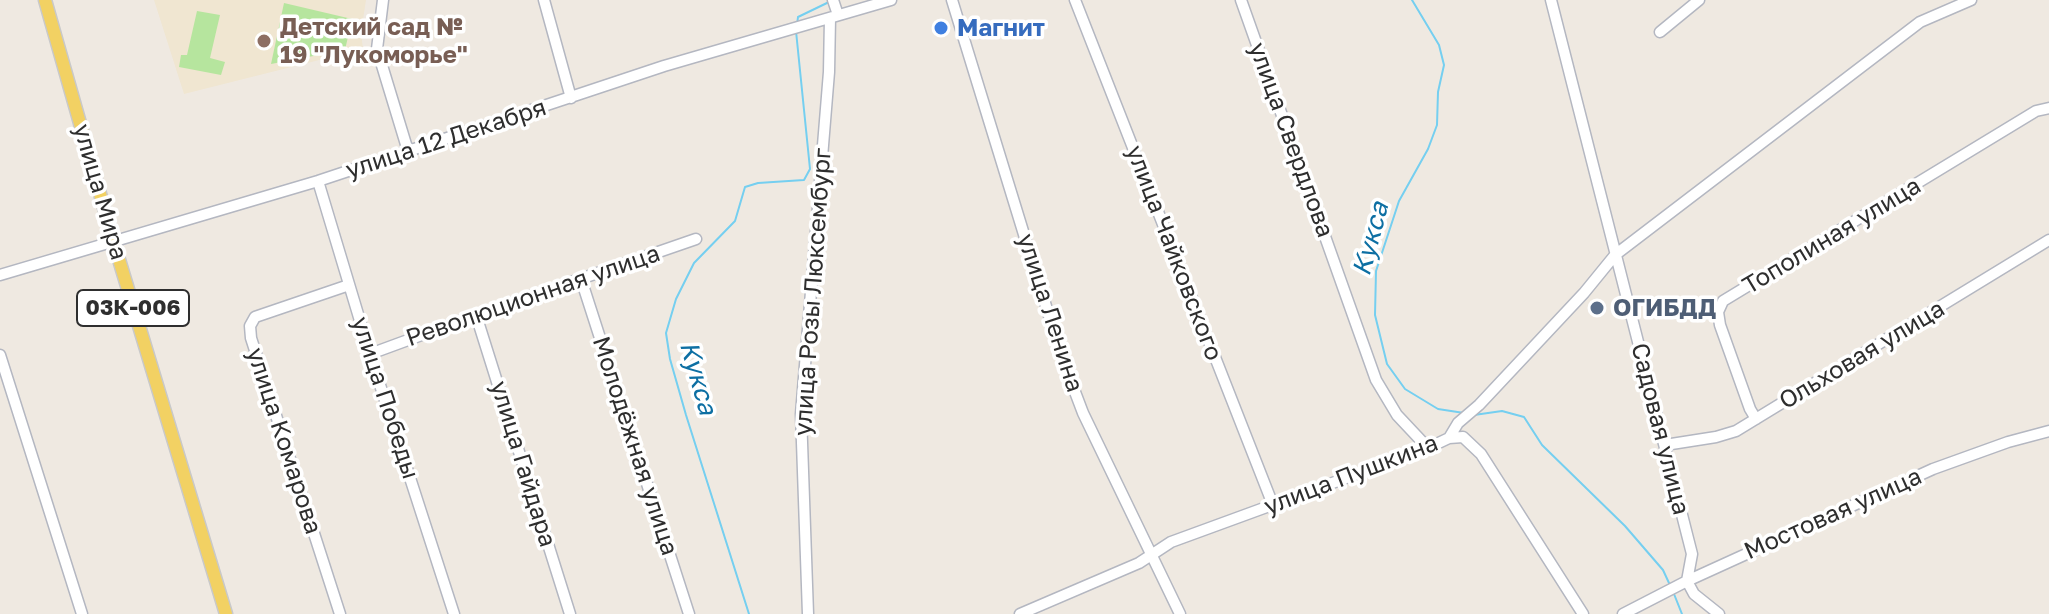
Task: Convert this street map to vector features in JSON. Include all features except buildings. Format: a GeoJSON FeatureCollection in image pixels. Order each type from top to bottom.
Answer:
{"type":"FeatureCollection","features":[{"type":"Feature","properties":{"kind":"main road","name":"улица Мира"},"geometry":{"type":"LineString","coordinates":[[45,0],[114,243],[226,614]]}},
{"type":"Feature","properties":{"kind":"street"},"geometry":{"type":"LineString","coordinates":[[383,0],[377,49],[408,151]]}},
{"type":"Feature","properties":{"kind":"street"},"geometry":{"type":"LineString","coordinates":[[544,0],[571,98]]}},
{"type":"Feature","properties":{"kind":"street","name":"улица Розы Люксембург"},"geometry":{"type":"LineString","coordinates":[[808,614],[801,414],[833,0]]}},
{"type":"Feature","properties":{"kind":"street","name":"улица 12 Декабря"},"geometry":{"type":"LineString","coordinates":[[0,275],[318,181],[783,30],[891,0]]}},
{"type":"Feature","properties":{"kind":"street","name":"улица Ленина"},"geometry":{"type":"LineString","coordinates":[[952,0],[1061,355],[1083,413],[1180,614]]}},
{"type":"Feature","properties":{"kind":"street","name":"улица Чайковского"},"geometry":{"type":"LineString","coordinates":[[1075,0],[1273,505]]}},
{"type":"Feature","properties":{"kind":"street","name":"улица Свердлова"},"geometry":{"type":"LineString","coordinates":[[1241,0],[1376,380],[1397,415],[1428,448]]}},
{"type":"Feature","properties":{"kind":"street","name":"Садовая улица"},"geometry":{"type":"LineString","coordinates":[[1551,0],[1692,554],[1687,581]]}},
{"type":"Feature","properties":{"kind":"street"},"geometry":{"type":"LineString","coordinates":[[1660,32],[1699,0]]}},
{"type":"Feature","properties":{"kind":"street","name":"улица Пушкина"},"geometry":{"type":"LineString","coordinates":[[1020,614],[1139,563],[1171,542],[1449,438],[1458,423],[1479,405],[1584,293],[1615,255],[1920,22],[1971,0]]}},
{"type":"Feature","properties":{"kind":"street","name":"Тополиная улица"},"geometry":{"type":"LineString","coordinates":[[1756,419],[1720,325],[1718,312],[1723,301],[2036,111],[2049,108]]}},
{"type":"Feature","properties":{"kind":"street","name":"улица Победы"},"geometry":{"type":"LineString","coordinates":[[318,181],[454,614]]}},
{"type":"Feature","properties":{"kind":"street","name":"Революционная улица"},"geometry":{"type":"LineString","coordinates":[[370,354],[696,239]]}},
{"type":"Feature","properties":{"kind":"street","name":"Ольховая улица"},"geometry":{"type":"LineString","coordinates":[[1665,445],[1716,437],[1756,419],[2049,240]]}},
{"type":"Feature","properties":{"kind":"street","name":"Молодёжная улица"},"geometry":{"type":"LineString","coordinates":[[581,279],[689,614]]}},
{"type":"Feature","properties":{"kind":"street","name":"улица Комарова"},"geometry":{"type":"LineString","coordinates":[[340,614],[251,338],[250,326],[255,317],[349,285]]}},
{"type":"Feature","properties":{"kind":"street","name":"улица Гайдара"},"geometry":{"type":"LineString","coordinates":[[476,315],[570,614]]}},
{"type":"Feature","properties":{"kind":"street"},"geometry":{"type":"LineString","coordinates":[[0,355],[82,614]]}},
{"type":"Feature","properties":{"kind":"street","name":"Мостовая улица"},"geometry":{"type":"LineString","coordinates":[[1623,614],[1687,581],[1933,469],[2049,431]]}},
{"type":"Feature","properties":{"kind":"street"},"geometry":{"type":"LineString","coordinates":[[1449,438],[1463,437],[1481,454],[1583,614]]}},
{"type":"Feature","properties":{"kind":"street"},"geometry":{"type":"LineString","coordinates":[[1687,581],[1694,594],[1719,614]]}},
{"type":"Feature","properties":{"kind":"street"},"geometry":{"type":"LineString","coordinates":[[1046,602],[1051,614]]}},
{"type":"Feature","properties":{"kind":"shaded area","name":"Детский сад № 19 \"Лукоморье\""},"geometry":{"type":"Polygon","coordinates":[[[154,0],[366,0],[361,33],[363,49],[184,94],[154,0]]]}},
{"type":"Feature","properties":{"kind":"green space"},"geometry":{"type":"Polygon","coordinates":[[[284,3],[352,19],[345,50],[271,64],[284,3]]]}},
{"type":"Feature","properties":{"kind":"green space"},"geometry":{"type":"Polygon","coordinates":[[[197,11],[220,15],[210,58],[225,62],[221,75],[179,67],[181,55],[187,55],[197,11]]]}},
{"type":"Feature","properties":{"kind":"waterway","name":"Кукса"},"geometry":{"type":"LineString","coordinates":[[1412,0],[1439,45],[1444,65],[1438,92],[1437,125],[1428,149],[1399,201],[1376,271],[1375,315],[1387,364],[1405,389],[1438,409],[1464,413]]}},
{"type":"Feature","properties":{"kind":"waterway","name":"Кукса"},"geometry":{"type":"LineString","coordinates":[[797,25],[798,17],[829,2]]}},
{"type":"Feature","properties":{"kind":"waterway","name":"Кукса"},"geometry":{"type":"LineString","coordinates":[[749,614],[686,415],[666,333],[676,299],[694,263],[735,221],[745,187],[758,183],[804,180],[810,169],[796,31]]}},
{"type":"Feature","properties":{"kind":"waterway","name":"Кукса"},"geometry":{"type":"LineString","coordinates":[[1474,415],[1502,411],[1524,417],[1542,445],[1625,526],[1663,570],[1669,583]]}},
{"type":"Feature","properties":{"kind":"waterway","name":"Кукса"},"geometry":{"type":"LineString","coordinates":[[1674,594],[1682,614]]}},
{"type":"Feature","properties":{"kind":"place","name":"Магнит"},"geometry":{"type":"Point","coordinates":[941,28]}},
{"type":"Feature","properties":{"kind":"place","name":"Детский сад № 19 \"Лукоморье\""},"geometry":{"type":"Point","coordinates":[264,41]}},
{"type":"Feature","properties":{"kind":"place","name":"ОГИБДД"},"geometry":{"type":"Point","coordinates":[1597,308]}}]}
